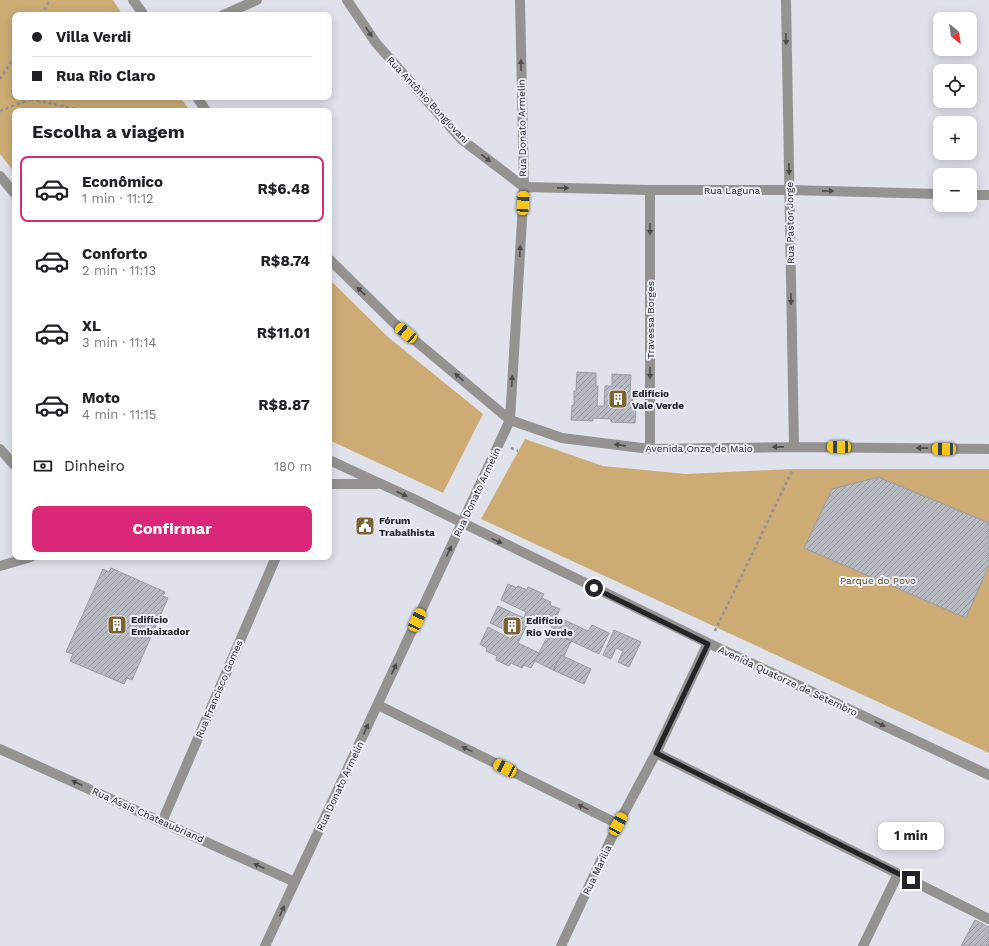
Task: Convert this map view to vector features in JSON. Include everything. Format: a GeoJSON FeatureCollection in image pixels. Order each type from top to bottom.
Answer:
{"type":"FeatureCollection","features":[{"type":"Feature","properties":{"kind":"street"},"geometry":{"type":"LineString","coordinates":[[133,0],[140,8]]}},
{"type":"Feature","properties":{"kind":"street"},"geometry":{"type":"LineString","coordinates":[[230,12],[257,0]]}},
{"type":"Feature","properties":{"kind":"street","name":"Rua Antônio Bongiovani"},"geometry":{"type":"LineString","coordinates":[[347,0],[376,43],[461,139],[524,187]]}},
{"type":"Feature","properties":{"kind":"street","name":"Rua Donato Armelin"},"geometry":{"type":"LineString","coordinates":[[265,946],[510,420],[524,187],[520,0]]}},
{"type":"Feature","properties":{"kind":"street","name":"Rua Pastor Jorge"},"geometry":{"type":"LineString","coordinates":[[786,0],[794,446]]}},
{"type":"Feature","properties":{"kind":"street"},"geometry":{"type":"LineString","coordinates":[[0,176],[12,190]]}},
{"type":"Feature","properties":{"kind":"street","name":"Rua Laguna"},"geometry":{"type":"LineString","coordinates":[[524,187],[650,190],[789,190],[933,194]]}},
{"type":"Feature","properties":{"kind":"street","name":"Travessa Borges"},"geometry":{"type":"LineString","coordinates":[[650,190],[650,449]]}},
{"type":"Feature","properties":{"kind":"street"},"geometry":{"type":"LineString","coordinates":[[977,194],[989,195]]}},
{"type":"Feature","properties":{"kind":"street","name":"Avenida Onze de Maio"},"geometry":{"type":"LineString","coordinates":[[332,263],[394,323],[510,420],[562,438],[650,449],[794,446],[989,449]]}},
{"type":"Feature","properties":{"kind":"street"},"geometry":{"type":"LineString","coordinates":[[0,450],[12,463]]}},
{"type":"Feature","properties":{"kind":"street","name":"Avenida Quatorze de Setembro"},"geometry":{"type":"LineString","coordinates":[[332,461],[416,500],[708,644],[989,775]]}},
{"type":"Feature","properties":{"kind":"street"},"geometry":{"type":"LineString","coordinates":[[332,484],[379,484]]}},
{"type":"Feature","properties":{"kind":"street"},"geometry":{"type":"LineString","coordinates":[[0,566],[21,560]]}},
{"type":"Feature","properties":{"kind":"street","name":"Rua Francisco Gomes"},"geometry":{"type":"LineString","coordinates":[[162,822],[275,560]]}},
{"type":"Feature","properties":{"kind":"street","name":"Rua Marília"},"geometry":{"type":"LineString","coordinates":[[561,946],[618,824],[656,753],[708,644]]}},
{"type":"Feature","properties":{"kind":"street"},"geometry":{"type":"LineString","coordinates":[[378,705],[618,824]]}},
{"type":"Feature","properties":{"kind":"street","name":"Rua Assis Chateaubriand"},"geometry":{"type":"LineString","coordinates":[[0,749],[295,882]]}},
{"type":"Feature","properties":{"kind":"street"},"geometry":{"type":"LineString","coordinates":[[656,753],[989,919]]}},
{"type":"Feature","properties":{"kind":"street"},"geometry":{"type":"LineString","coordinates":[[863,946],[898,874]]}},
{"type":"Feature","properties":{"kind":"path"},"geometry":{"type":"LineString","coordinates":[[43,12],[50,0]]}},
{"type":"Feature","properties":{"kind":"path"},"geometry":{"type":"LineString","coordinates":[[0,79],[12,61]]}},
{"type":"Feature","properties":{"kind":"path"},"geometry":{"type":"LineString","coordinates":[[0,111],[28,100]]}},
{"type":"Feature","properties":{"kind":"path"},"geometry":{"type":"LineString","coordinates":[[35,100],[71,108]]}},
{"type":"Feature","properties":{"kind":"path"},"geometry":{"type":"LineString","coordinates":[[708,644],[793,470]]}},
{"type":"Feature","properties":{"kind":"green space"},"geometry":{"type":"Polygon","coordinates":[[[0,0],[113,0],[121,12],[12,12],[12,100],[182,100],[188,108],[12,108],[12,169],[0,154],[0,0]]]}},
{"type":"Feature","properties":{"kind":"green space"},"geometry":{"type":"Polygon","coordinates":[[[332,282],[388,337],[483,414],[443,493],[332,441],[332,282]]]}},
{"type":"Feature","properties":{"kind":"green space","name":"Parque do Povo"},"geometry":{"type":"Polygon","coordinates":[[[525,439],[603,466],[686,474],[793,469],[989,469],[989,753],[481,519],[525,439]]]}},
{"type":"Feature","properties":{"kind":"building","name":"Edifício Vale Verde"},"geometry":{"type":"Polygon","coordinates":[[[577,372],[596,373],[596,386],[598,386],[597,406],[604,406],[605,386],[612,386],[612,374],[631,375],[630,394],[633,394],[632,408],[636,408],[635,423],[611,422],[611,419],[593,418],[593,421],[571,420],[572,405],[574,405],[574,391],[576,391],[577,372]]]}},
{"type":"Feature","properties":{"kind":"building"},"geometry":{"type":"Polygon","coordinates":[[[878,477],[989,523],[989,565],[966,618],[804,548],[832,489],[878,477]]]}},
{"type":"Feature","properties":{"kind":"building","name":"Edifício Embaixador"},"geometry":{"type":"Polygon","coordinates":[[[111,568],[165,592],[163,596],[168,598],[132,680],[127,678],[124,684],[70,661],[73,654],[66,652],[103,569],[109,572],[111,568]]]}},
{"type":"Feature","properties":{"kind":"building","name":"Edifício Rio Verde"},"geometry":{"type":"Polygon","coordinates":[[[508,584],[527,590],[528,587],[544,594],[542,598],[551,602],[550,605],[560,609],[553,624],[532,614],[518,643],[539,653],[531,668],[524,665],[522,668],[511,663],[509,666],[496,660],[497,656],[486,651],[487,648],[480,644],[488,627],[511,639],[514,634],[490,623],[498,606],[524,618],[526,612],[501,600],[508,584]]]}},
{"type":"Feature","properties":{"kind":"building"},"geometry":{"type":"Polygon","coordinates":[[[556,616],[588,631],[592,625],[609,633],[599,654],[550,631],[556,616]]]}},
{"type":"Feature","properties":{"kind":"building"},"geometry":{"type":"Polygon","coordinates":[[[614,630],[641,642],[629,667],[618,662],[623,651],[616,648],[611,659],[603,655],[614,630]]]}},
{"type":"Feature","properties":{"kind":"building"},"geometry":{"type":"Polygon","coordinates":[[[550,631],[571,641],[564,656],[561,655],[553,670],[535,661],[550,631]]]}},
{"type":"Feature","properties":{"kind":"building"},"geometry":{"type":"Polygon","coordinates":[[[561,655],[591,669],[584,684],[553,670],[561,655]]]}},
{"type":"Feature","properties":{"kind":"building"},"geometry":{"type":"Polygon","coordinates":[[[975,920],[989,927],[989,946],[961,946],[975,920]]]}},
{"type":"Feature","properties":{"kind":"place","name":"Edifício Vale Verde"},"geometry":{"type":"Point","coordinates":[618,399]}},
{"type":"Feature","properties":{"kind":"place","name":"Fórum Trabalhista"},"geometry":{"type":"Point","coordinates":[365,526]}},
{"type":"Feature","properties":{"kind":"place","name":"Edifício Embaixador"},"geometry":{"type":"Point","coordinates":[117,625]}},
{"type":"Feature","properties":{"kind":"place","name":"Edifício Rio Verde"},"geometry":{"type":"Point","coordinates":[512,626]}},
{"type":"Feature","properties":{"kind":"route"},"geometry":{"type":"LineString","coordinates":[[594,588],[708,644],[656,753],[911,880]]}}]}
